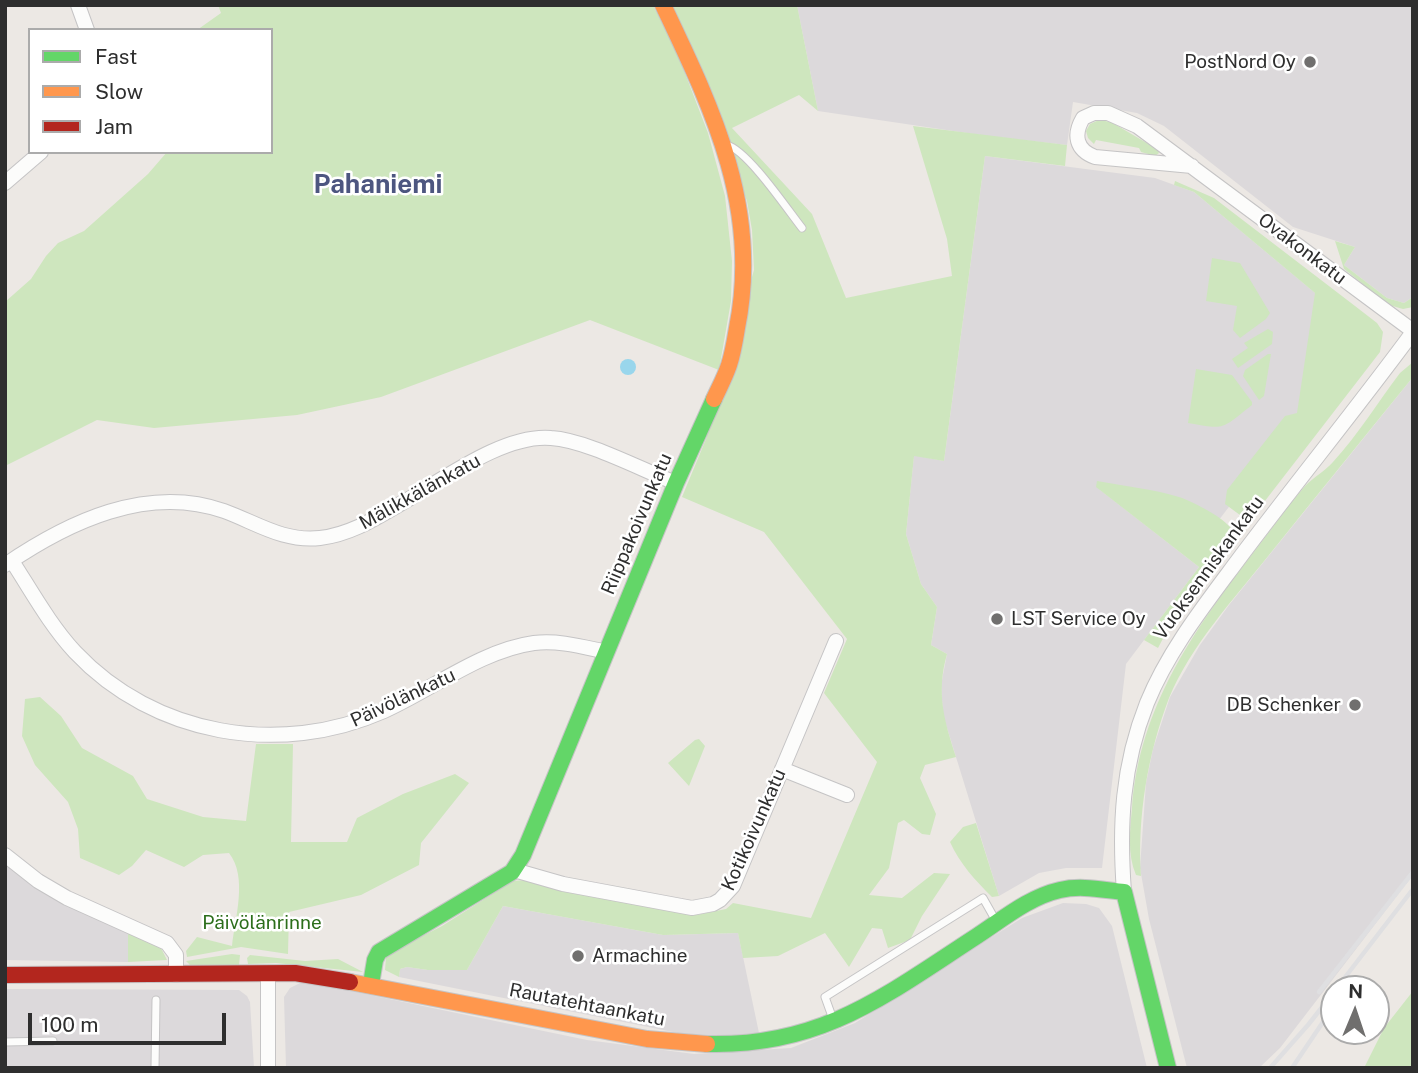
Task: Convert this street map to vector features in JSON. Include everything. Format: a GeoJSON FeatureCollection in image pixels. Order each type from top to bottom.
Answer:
{"type":"FeatureCollection","features":[{"type":"Feature","properties":{"kind":"street"},"geometry":{"type":"LineString","coordinates":[[78,5],[86,28]]}},
{"type":"Feature","properties":{"kind":"street","name":"Riippakoivunkatu"},"geometry":{"type":"LineString","coordinates":[[514,870],[523,855],[676,484],[730,363],[740,313],[745,265],[740,210],[723,144],[663,5]]}},
{"type":"Feature","properties":{"kind":"street","name":"Ovakonkatu"},"geometry":{"type":"LineString","coordinates":[[1192,166],[1095,157],[1081,149],[1078,129],[1083,118],[1094,113],[1117,116],[1137,126],[1192,166],[1413,331]]}},
{"type":"Feature","properties":{"kind":"street"},"geometry":{"type":"LineString","coordinates":[[5,183],[39,154]]}},
{"type":"Feature","properties":{"kind":"street","name":"Vuoksenniskankatu"},"geometry":{"type":"LineString","coordinates":[[1168,1068],[1124,891],[1120,843],[1123,792],[1137,732],[1157,682],[1195,617],[1413,331]]}},
{"type":"Feature","properties":{"kind":"street","name":"Mälikkälänkatu"},"geometry":{"type":"LineString","coordinates":[[9,563],[91,517],[109,510],[141,504],[177,503],[211,508],[287,536],[311,539],[339,535],[363,525],[497,449],[526,439],[551,438],[578,443],[676,484]]}},
{"type":"Feature","properties":{"kind":"street","name":"Päivölänkatu"},"geometry":{"type":"LineString","coordinates":[[9,563],[62,637],[102,677],[154,710],[188,722],[239,734],[313,733],[350,724],[394,707],[498,653],[522,645],[560,643],[607,652]]}},
{"type":"Feature","properties":{"kind":"street","name":"Kotikoivunkatu"},"geometry":{"type":"LineString","coordinates":[[514,870],[563,884],[678,907],[692,908],[713,904],[726,895],[733,886],[836,641]]}},
{"type":"Feature","properties":{"kind":"street"},"geometry":{"type":"LineString","coordinates":[[782,769],[846,794]]}},
{"type":"Feature","properties":{"kind":"street"},"geometry":{"type":"LineString","coordinates":[[5,855],[38,881],[67,898],[167,943],[176,955],[176,975]]}},
{"type":"Feature","properties":{"kind":"street"},"geometry":{"type":"LineString","coordinates":[[371,984],[377,956],[386,947],[514,870]]}},
{"type":"Feature","properties":{"kind":"street","name":"Rautatehtaankatu"},"geometry":{"type":"LineString","coordinates":[[5,975],[268,973],[321,976],[647,1040],[689,1045],[726,1045],[798,1036],[835,1022],[864,1008],[1031,901],[1063,890],[1124,891]]}},
{"type":"Feature","properties":{"kind":"street"},"geometry":{"type":"LineString","coordinates":[[268,973],[268,1068]]}},
{"type":"Feature","properties":{"kind":"lane"},"geometry":{"type":"LineString","coordinates":[[723,144],[733,147],[748,160],[802,228]]}},
{"type":"Feature","properties":{"kind":"lane"},"geometry":{"type":"LineString","coordinates":[[835,1022],[825,997],[983,898],[996,922]]}},
{"type":"Feature","properties":{"kind":"lane"},"geometry":{"type":"LineString","coordinates":[[155,1068],[156,1000]]}},
{"type":"Feature","properties":{"kind":"lane"},"geometry":{"type":"LineString","coordinates":[[5,1042],[53,1041]]}},
{"type":"Feature","properties":{"kind":"shaded area"},"geometry":{"type":"Polygon","coordinates":[[[797,5],[1413,5],[1413,297],[1404,303],[1387,298],[1344,265],[1355,247],[1293,227],[1164,126],[1137,113],[1073,102],[1067,145],[818,111],[797,5]]]}},
{"type":"Feature","properties":{"kind":"shaded area"},"geometry":{"type":"Polygon","coordinates":[[[985,156],[1155,178],[1194,192],[1332,307],[1334,369],[1209,533],[1099,489],[1199,567],[1126,664],[1102,868],[1066,868],[1039,873],[999,896],[943,715],[941,685],[947,654],[931,645],[937,607],[921,584],[906,534],[914,455],[944,461],[985,156]]]}},
{"type":"Feature","properties":{"kind":"shaded area"},"geometry":{"type":"Polygon","coordinates":[[[1413,377],[1413,875],[1336,975],[1320,975],[1320,996],[1280,1048],[1259,1068],[1187,1068],[1149,919],[1140,868],[1146,783],[1153,749],[1170,697],[1200,645],[1229,605],[1413,377]]]}},
{"type":"Feature","properties":{"kind":"shaded area"},"geometry":{"type":"Polygon","coordinates":[[[5,865],[35,886],[128,933],[128,962],[5,960],[5,865]]]}},
{"type":"Feature","properties":{"kind":"shaded area"},"geometry":{"type":"Polygon","coordinates":[[[1063,903],[1086,904],[1099,908],[1112,926],[1147,1068],[286,1068],[284,997],[290,988],[300,983],[312,983],[587,1040],[694,1054],[791,1048],[855,1023],[1022,918],[1063,903]]]}},
{"type":"Feature","properties":{"kind":"shaded area"},"geometry":{"type":"Polygon","coordinates":[[[503,906],[663,935],[738,933],[759,1033],[722,1036],[678,1033],[399,977],[400,969],[407,967],[467,970],[503,906]]]}},
{"type":"Feature","properties":{"kind":"shaded area"},"geometry":{"type":"Polygon","coordinates":[[[5,989],[239,990],[250,1002],[254,1068],[5,1068],[5,989]]]}},
{"type":"Feature","properties":{"kind":"green space"},"geometry":{"type":"Polygon","coordinates":[[[218,5],[653,5],[678,55],[708,133],[725,196],[732,261],[731,301],[719,370],[590,320],[381,397],[297,415],[154,428],[97,420],[5,466],[5,302],[31,279],[58,243],[84,231],[148,174],[165,154],[273,154],[273,28],[200,28],[221,13],[218,5]]]}},
{"type":"Feature","properties":{"kind":"green space"},"geometry":{"type":"Polygon","coordinates":[[[669,5],[797,5],[818,111],[799,95],[732,128],[812,214],[846,298],[952,276],[947,239],[913,126],[1067,145],[1065,166],[985,156],[944,461],[914,456],[906,534],[921,584],[937,607],[931,645],[947,654],[942,681],[943,706],[956,757],[925,765],[920,778],[936,814],[930,835],[922,834],[904,820],[898,823],[889,868],[869,895],[902,898],[934,873],[950,874],[922,916],[910,940],[888,948],[882,929],[872,928],[849,967],[825,933],[778,956],[743,958],[738,933],[663,935],[503,906],[467,970],[407,967],[400,969],[399,977],[385,970],[386,958],[513,881],[525,880],[566,892],[696,915],[726,909],[733,903],[811,918],[877,762],[824,693],[847,639],[764,532],[682,497],[706,439],[754,270],[747,201],[669,5]]]}},
{"type":"Feature","properties":{"kind":"green space"},"geometry":{"type":"Polygon","coordinates":[[[1099,120],[1111,122],[1157,149],[1159,153],[1155,156],[1141,152],[1139,148],[1096,140],[1094,144],[1086,131],[1090,124],[1099,120]]]}},
{"type":"Feature","properties":{"kind":"green space"},"geometry":{"type":"Polygon","coordinates":[[[1175,181],[1214,198],[1377,323],[1383,332],[1380,352],[1251,519],[1244,518],[1225,504],[1227,490],[1285,416],[1297,413],[1315,293],[1194,192],[1174,185],[1175,181]]]}},
{"type":"Feature","properties":{"kind":"green space"},"geometry":{"type":"Polygon","coordinates":[[[1335,241],[1355,247],[1344,265],[1387,298],[1404,303],[1413,297],[1413,307],[1403,309],[1389,305],[1344,269],[1335,241]]]}},
{"type":"Feature","properties":{"kind":"green space"},"geometry":{"type":"Polygon","coordinates":[[[1212,258],[1240,263],[1270,313],[1240,338],[1233,330],[1237,306],[1206,301],[1212,258]]]}},
{"type":"Feature","properties":{"kind":"green space"},"geometry":{"type":"Polygon","coordinates":[[[1268,329],[1273,332],[1272,344],[1238,368],[1232,359],[1248,348],[1244,343],[1268,329]]]}},
{"type":"Feature","properties":{"kind":"green space"},"geometry":{"type":"Polygon","coordinates":[[[1271,354],[1264,396],[1259,400],[1243,376],[1245,370],[1271,354]]]}},
{"type":"Feature","properties":{"kind":"green space"},"geometry":{"type":"Polygon","coordinates":[[[1413,362],[1413,377],[1214,623],[1178,678],[1162,719],[1150,763],[1141,831],[1141,876],[1136,875],[1130,842],[1137,771],[1158,703],[1173,672],[1210,611],[1285,511],[1305,486],[1342,452],[1400,373],[1413,362]]]}},
{"type":"Feature","properties":{"kind":"green space"},"geometry":{"type":"Polygon","coordinates":[[[1196,369],[1232,375],[1252,405],[1223,426],[1210,427],[1188,423],[1196,369]]]}},
{"type":"Feature","properties":{"kind":"green space"},"geometry":{"type":"Polygon","coordinates":[[[1097,481],[1179,497],[1221,519],[1234,531],[1236,537],[1208,575],[1203,574],[1197,579],[1197,588],[1170,625],[1158,648],[1144,640],[1199,567],[1096,487],[1097,481]]]}},
{"type":"Feature","properties":{"kind":"green space","name":"Päivölänrinne"},"geometry":{"type":"Polygon","coordinates":[[[40,697],[61,716],[82,748],[133,776],[147,799],[203,817],[246,821],[256,744],[293,744],[291,842],[347,842],[357,818],[403,794],[455,774],[469,783],[421,843],[419,865],[361,895],[289,912],[288,954],[241,947],[187,957],[186,951],[197,937],[232,946],[239,898],[235,863],[229,853],[203,855],[184,867],[146,850],[132,866],[119,875],[80,858],[78,829],[68,802],[35,765],[22,736],[25,699],[40,697]]]}},
{"type":"Feature","properties":{"kind":"green space"},"geometry":{"type":"Polygon","coordinates":[[[699,739],[705,746],[689,786],[668,763],[699,739]]]}},
{"type":"Feature","properties":{"kind":"green space"},"geometry":{"type":"Polygon","coordinates":[[[976,823],[999,896],[992,897],[980,884],[963,865],[950,842],[963,827],[976,823]]]}},
{"type":"Feature","properties":{"kind":"green space"},"geometry":{"type":"Polygon","coordinates":[[[128,933],[161,948],[167,960],[128,962],[128,933]]]}},
{"type":"Feature","properties":{"kind":"green space"},"geometry":{"type":"Polygon","coordinates":[[[240,955],[239,965],[190,965],[186,961],[240,955]]]}},
{"type":"Feature","properties":{"kind":"green space"},"geometry":{"type":"Polygon","coordinates":[[[250,955],[305,961],[338,959],[363,972],[276,963],[248,964],[247,958],[250,955]]]}},
{"type":"Feature","properties":{"kind":"green space"},"geometry":{"type":"Polygon","coordinates":[[[1413,991],[1413,1068],[1364,1068],[1376,1045],[1390,1045],[1390,1020],[1413,991]]]}},
{"type":"Feature","properties":{"kind":"water"},"geometry":{"type":"Polygon","coordinates":[[[625,359],[631,359],[636,367],[634,373],[625,375],[620,370],[620,364],[625,359]]]}},
{"type":"Feature","properties":{"kind":"railway"},"geometry":{"type":"LineString","coordinates":[[1319,992],[1413,872]]}},
{"type":"Feature","properties":{"kind":"railway"},"geometry":{"type":"LineString","coordinates":[[1347,975],[1413,889]]}},
{"type":"Feature","properties":{"kind":"railway"},"geometry":{"type":"LineString","coordinates":[[1270,1068],[1320,1010]]}},
{"type":"Feature","properties":{"kind":"railway"},"geometry":{"type":"LineString","coordinates":[[1292,1068],[1320,1026]]}},
{"type":"Feature","properties":{"kind":"traffic: fast"},"geometry":{"type":"LineString","coordinates":[[371,984],[379,952],[512,872],[523,855],[676,483],[714,399]]}},
{"type":"Feature","properties":{"kind":"traffic: fast"},"geometry":{"type":"LineString","coordinates":[[707,1044],[748,1043],[785,1037],[819,1027],[882,997],[1027,903],[1060,890],[1084,888],[1124,892],[1168,1068]]}},
{"type":"Feature","properties":{"kind":"traffic: slow"},"geometry":{"type":"LineString","coordinates":[[663,5],[715,122],[728,161],[743,242],[743,284],[732,356],[714,399]]}},
{"type":"Feature","properties":{"kind":"traffic: slow"},"geometry":{"type":"LineString","coordinates":[[350,982],[647,1039],[707,1044]]}},
{"type":"Feature","properties":{"kind":"traffic: jam"},"geometry":{"type":"LineString","coordinates":[[5,975],[295,973],[350,982]]}},
{"type":"Feature","properties":{"kind":"place","name":"PostNord Oy"},"geometry":{"type":"Point","coordinates":[1310,62]}},
{"type":"Feature","properties":{"kind":"place","name":"LST Service Oy"},"geometry":{"type":"Point","coordinates":[997,619]}},
{"type":"Feature","properties":{"kind":"place","name":"DB Schenker"},"geometry":{"type":"Point","coordinates":[1355,705]}},
{"type":"Feature","properties":{"kind":"place","name":"Armachine"},"geometry":{"type":"Point","coordinates":[578,956]}},
{"type":"Feature","properties":{"kind":"district","name":"Pahaniemi"},"geometry":{"type":"Point","coordinates":[378,185]}}]}
